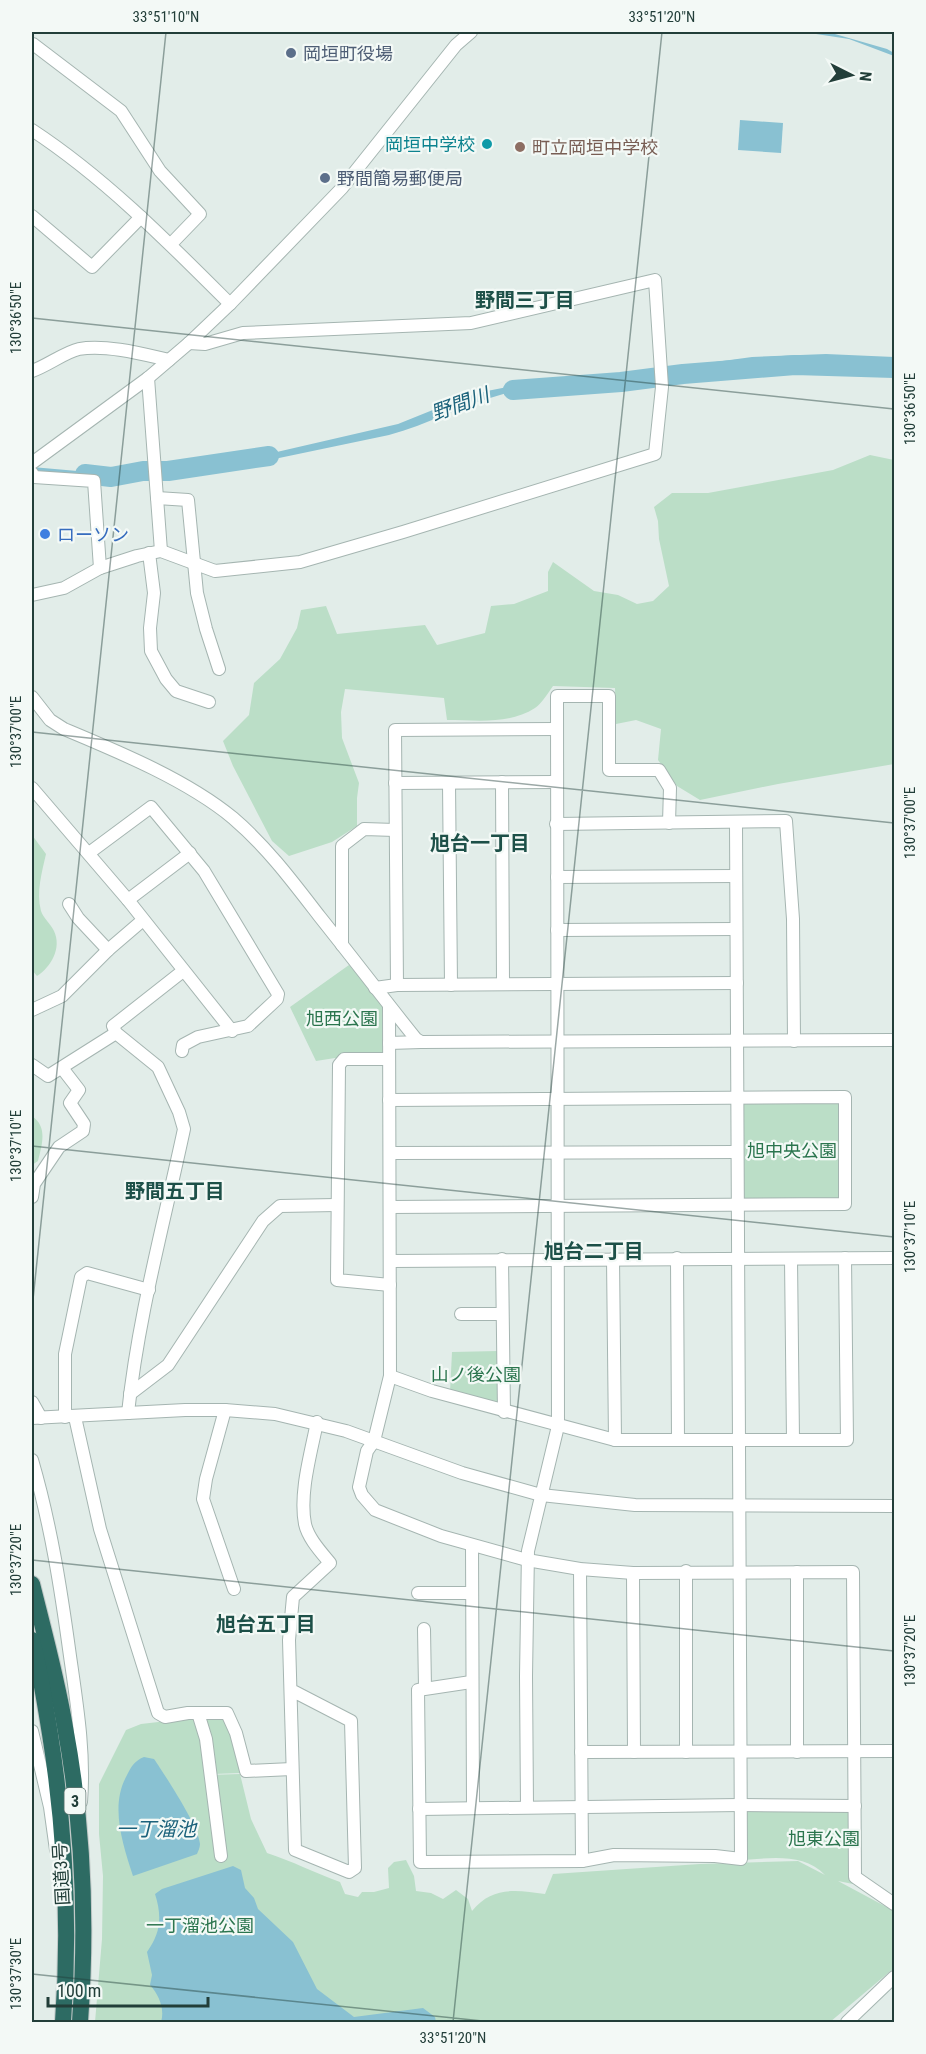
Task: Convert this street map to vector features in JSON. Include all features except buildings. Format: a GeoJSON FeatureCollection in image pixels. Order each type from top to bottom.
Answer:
{"type":"FeatureCollection","features":[{"type":"Feature","properties":{"kind":"highway","name":"国道3号"},"geometry":{"type":"LineString","coordinates":[[32,1584],[49,1649],[73,1774],[83,1927],[80,2022]]}},
{"type":"Feature","properties":{"kind":"highway","name":"国道3号"},"geometry":{"type":"LineString","coordinates":[[32,1640],[47,1713],[57,1779],[64,1853],[66,1925],[63,2022]]}},
{"type":"Feature","properties":{"kind":"street"},"geometry":{"type":"LineString","coordinates":[[32,463],[148,378],[230,304],[342,188],[456,45],[471,32]]}},
{"type":"Feature","properties":{"kind":"street"},"geometry":{"type":"LineString","coordinates":[[32,46],[33,44],[121,111],[160,171],[200,214],[171,244]]}},
{"type":"Feature","properties":{"kind":"street"},"geometry":{"type":"LineString","coordinates":[[32,130],[95,177],[141,217],[230,304]]}},
{"type":"Feature","properties":{"kind":"street"},"geometry":{"type":"LineString","coordinates":[[32,216],[92,267],[141,217]]}},
{"type":"Feature","properties":{"kind":"street"},"geometry":{"type":"LineString","coordinates":[[32,595],[64,588],[100,568],[155,552],[215,571],[300,562],[656,454],[662,387],[655,280],[471,323],[243,333],[205,344],[189,343]]}},
{"type":"Feature","properties":{"kind":"street"},"geometry":{"type":"LineString","coordinates":[[32,371],[78,349],[100,348],[169,360]]}},
{"type":"Feature","properties":{"kind":"street"},"geometry":{"type":"LineString","coordinates":[[148,378],[157,498],[154,592],[150,628],[151,651],[166,679],[176,691],[208,702]]}},
{"type":"Feature","properties":{"kind":"street"},"geometry":{"type":"LineString","coordinates":[[32,473],[34,477],[94,482],[100,568]]}},
{"type":"Feature","properties":{"kind":"street"},"geometry":{"type":"LineString","coordinates":[[157,498],[188,500],[197,592],[219,669]]}},
{"type":"Feature","properties":{"kind":"street"},"geometry":{"type":"LineString","coordinates":[[527,1807],[528,1551],[558,1426],[557,696],[609,696],[609,770],[660,770],[670,788],[669,823]]}},
{"type":"Feature","properties":{"kind":"street"},"geometry":{"type":"LineString","coordinates":[[32,699],[50,720],[64,729],[156,771],[204,797],[233,818],[276,859],[389,1006],[421,1042]]}},
{"type":"Feature","properties":{"kind":"street"},"geometry":{"type":"LineString","coordinates":[[397,985],[394,730],[557,729]]}},
{"type":"Feature","properties":{"kind":"street"},"geometry":{"type":"LineString","coordinates":[[502,782],[503,984]]}},
{"type":"Feature","properties":{"kind":"street"},"geometry":{"type":"LineString","coordinates":[[395,783],[556,782]]}},
{"type":"Feature","properties":{"kind":"street"},"geometry":{"type":"LineString","coordinates":[[449,783],[451,985]]}},
{"type":"Feature","properties":{"kind":"street"},"geometry":{"type":"LineString","coordinates":[[32,788],[128,900],[232,1030]]}},
{"type":"Feature","properties":{"kind":"street"},"geometry":{"type":"LineString","coordinates":[[89,853],[151,807],[204,871],[278,994],[277,999],[248,1026],[198,1037],[183,1045],[182,1051]]}},
{"type":"Feature","properties":{"kind":"street"},"geometry":{"type":"LineString","coordinates":[[556,824],[786,821],[794,919],[794,1041]]}},
{"type":"Feature","properties":{"kind":"street"},"geometry":{"type":"LineString","coordinates":[[471,1682],[418,1690],[420,1862],[582,1861],[614,1856],[715,1856],[741,1859],[735,823]]}},
{"type":"Feature","properties":{"kind":"street"},"geometry":{"type":"LineString","coordinates":[[342,945],[342,846],[364,829],[395,830]]}},
{"type":"Feature","properties":{"kind":"street"},"geometry":{"type":"LineString","coordinates":[[128,900],[190,853]]}},
{"type":"Feature","properties":{"kind":"street"},"geometry":{"type":"LineString","coordinates":[[556,878],[736,876]]}},
{"type":"Feature","properties":{"kind":"street"},"geometry":{"type":"LineString","coordinates":[[69,904],[78,918],[108,950]]}},
{"type":"Feature","properties":{"kind":"street"},"geometry":{"type":"LineString","coordinates":[[32,1010],[62,996],[108,950],[143,920]]}},
{"type":"Feature","properties":{"kind":"street"},"geometry":{"type":"LineString","coordinates":[[556,930],[736,929]]}},
{"type":"Feature","properties":{"kind":"street"},"geometry":{"type":"LineString","coordinates":[[128,1413],[149,1290],[184,1128],[158,1067],[116,1033],[113,1026],[183,971]]}},
{"type":"Feature","properties":{"kind":"street"},"geometry":{"type":"LineString","coordinates":[[375,988],[397,985],[736,983]]}},
{"type":"Feature","properties":{"kind":"street"},"geometry":{"type":"LineString","coordinates":[[389,1006],[390,1376],[374,1441],[367,1451],[359,1487],[362,1496],[375,1510],[472,1546],[528,1560],[580,1569],[633,1573],[853,1572],[855,1876],[894,1904]]}},
{"type":"Feature","properties":{"kind":"street"},"geometry":{"type":"LineString","coordinates":[[32,1065],[48,1076],[116,1033]]}},
{"type":"Feature","properties":{"kind":"street"},"geometry":{"type":"LineString","coordinates":[[389,1043],[894,1040]]}},
{"type":"Feature","properties":{"kind":"street"},"geometry":{"type":"LineString","coordinates":[[389,1059],[344,1059],[339,1065],[336,1205],[337,1280],[390,1285]]}},
{"type":"Feature","properties":{"kind":"street"},"geometry":{"type":"LineString","coordinates":[[32,1197],[34,1184],[59,1147],[83,1131],[84,1124],[70,1103],[79,1090],[62,1068]]}},
{"type":"Feature","properties":{"kind":"street"},"geometry":{"type":"LineString","coordinates":[[389,1100],[845,1097],[845,1203],[390,1207]]}},
{"type":"Feature","properties":{"kind":"street"},"geometry":{"type":"LineString","coordinates":[[390,1153],[737,1152]]}},
{"type":"Feature","properties":{"kind":"street"},"geometry":{"type":"LineString","coordinates":[[130,1394],[168,1365],[263,1221],[280,1206],[336,1205]]}},
{"type":"Feature","properties":{"kind":"street"},"geometry":{"type":"LineString","coordinates":[[677,1258],[678,1440]]}},
{"type":"Feature","properties":{"kind":"street"},"geometry":{"type":"LineString","coordinates":[[390,1376],[504,1412],[615,1440],[847,1440],[845,1258]]}},
{"type":"Feature","properties":{"kind":"street"},"geometry":{"type":"LineString","coordinates":[[391,1261],[894,1258]]}},
{"type":"Feature","properties":{"kind":"street"},"geometry":{"type":"LineString","coordinates":[[614,1259],[615,1440]]}},
{"type":"Feature","properties":{"kind":"street"},"geometry":{"type":"LineString","coordinates":[[791,1259],[793,1440]]}},
{"type":"Feature","properties":{"kind":"street"},"geometry":{"type":"LineString","coordinates":[[502,1260],[504,1412]]}},
{"type":"Feature","properties":{"kind":"street"},"geometry":{"type":"LineString","coordinates":[[149,1290],[87,1273],[81,1277],[65,1354],[70,1417],[100,1529],[158,1713],[165,1717],[198,1713],[227,1713],[236,1733],[246,1771],[292,1769]]}},
{"type":"Feature","properties":{"kind":"street"},"geometry":{"type":"LineString","coordinates":[[461,1314],[502,1314]]}},
{"type":"Feature","properties":{"kind":"street"},"geometry":{"type":"LineString","coordinates":[[32,1402],[36,1418],[185,1410],[275,1414],[316,1422],[462,1473],[541,1495],[635,1505],[894,1506]]}},
{"type":"Feature","properties":{"kind":"street"},"geometry":{"type":"LineString","coordinates":[[225,1410],[206,1479],[203,1500],[234,1589]]}},
{"type":"Feature","properties":{"kind":"street"},"geometry":{"type":"LineString","coordinates":[[291,1690],[351,1721],[355,1868],[349,1872],[295,1850],[289,1640],[293,1598],[330,1563],[309,1535],[305,1524],[306,1480],[316,1422]]}},
{"type":"Feature","properties":{"kind":"street"},"geometry":{"type":"LineString","coordinates":[[32,1460],[46,1507],[59,1576],[76,1696],[84,1767],[79,1839]]}},
{"type":"Feature","properties":{"kind":"street"},"geometry":{"type":"LineString","coordinates":[[472,1546],[473,1808]]}},
{"type":"Feature","properties":{"kind":"street"},"geometry":{"type":"LineString","coordinates":[[580,1569],[582,1861]]}},
{"type":"Feature","properties":{"kind":"street"},"geometry":{"type":"LineString","coordinates":[[686,1571],[686,1752]]}},
{"type":"Feature","properties":{"kind":"street"},"geometry":{"type":"LineString","coordinates":[[797,1572],[797,1752]]}},
{"type":"Feature","properties":{"kind":"street"},"geometry":{"type":"LineString","coordinates":[[633,1573],[634,1752]]}},
{"type":"Feature","properties":{"kind":"street"},"geometry":{"type":"LineString","coordinates":[[418,1593],[472,1593]]}},
{"type":"Feature","properties":{"kind":"street"},"geometry":{"type":"LineString","coordinates":[[424,1629],[425,1688]]}},
{"type":"Feature","properties":{"kind":"street"},"geometry":{"type":"LineString","coordinates":[[198,1713],[206,1739],[221,1856]]}},
{"type":"Feature","properties":{"kind":"street"},"geometry":{"type":"LineString","coordinates":[[32,1731],[50,1807],[66,1925]]}},
{"type":"Feature","properties":{"kind":"street"},"geometry":{"type":"LineString","coordinates":[[580,1752],[894,1750]]}},
{"type":"Feature","properties":{"kind":"street"},"geometry":{"type":"LineString","coordinates":[[419,1809],[855,1806]]}},
{"type":"Feature","properties":{"kind":"street"},"geometry":{"type":"LineString","coordinates":[[847,2022],[894,1977]]}},
{"type":"Feature","properties":{"kind":"green space"},"geometry":{"type":"Polygon","coordinates":[[[870,455],[894,460],[894,764],[700,800],[677,786],[658,760],[661,729],[636,720],[616,724],[615,688],[553,686],[538,706],[525,713],[503,719],[481,721],[447,720],[444,698],[345,689],[341,712],[342,738],[359,783],[357,826],[332,842],[289,856],[272,841],[233,766],[223,741],[249,715],[254,683],[280,659],[297,628],[301,610],[326,606],[337,634],[425,625],[437,645],[485,633],[491,606],[514,604],[548,591],[548,572],[553,562],[594,591],[618,595],[637,604],[653,601],[669,586],[654,507],[672,493],[708,493],[833,470],[870,455]]]}},
{"type":"Feature","properties":{"kind":"green space"},"geometry":{"type":"Polygon","coordinates":[[[32,835],[46,854],[39,897],[42,914],[54,931],[57,944],[51,962],[37,976],[32,970],[32,835]]]}},
{"type":"Feature","properties":{"kind":"green space","name":"旭西公園"},"geometry":{"type":"Polygon","coordinates":[[[349,965],[382,1005],[383,1058],[335,1058],[316,1061],[290,1007],[349,965]]]}},
{"type":"Feature","properties":{"kind":"green space","name":"旭中央公園"},"geometry":{"type":"Polygon","coordinates":[[[744,1102],[840,1103],[841,1200],[743,1198],[744,1102]]]}},
{"type":"Feature","properties":{"kind":"green space"},"geometry":{"type":"Polygon","coordinates":[[[32,1116],[40,1125],[42,1137],[38,1161],[32,1165],[32,1116]]]}},
{"type":"Feature","properties":{"kind":"green space","name":"山ノ後公園"},"geometry":{"type":"Polygon","coordinates":[[[498,1351],[501,1406],[450,1392],[452,1352],[498,1351]]]}},
{"type":"Feature","properties":{"kind":"green space"},"geometry":{"type":"Polygon","coordinates":[[[203,1715],[226,1715],[240,1773],[213,1774],[203,1715]]]}},
{"type":"Feature","properties":{"kind":"green space","name":"一丁溜池公園"},"geometry":{"type":"Polygon","coordinates":[[[193,1718],[197,1721],[208,1775],[240,1774],[251,1819],[267,1853],[340,1882],[345,1894],[358,1897],[362,1892],[389,1888],[388,1868],[394,1862],[406,1860],[414,1876],[416,1891],[431,1893],[443,1899],[456,1890],[468,1899],[472,1911],[488,1897],[496,1894],[524,1891],[545,1894],[553,1874],[700,1864],[798,1861],[825,1875],[807,1863],[787,1858],[743,1860],[743,1808],[853,1809],[853,1884],[838,1881],[894,1911],[894,1968],[830,2022],[95,2022],[102,1939],[103,1876],[99,1834],[99,1784],[126,1730],[141,1724],[193,1718]]]}},
{"type":"Feature","properties":{"kind":"water"},"geometry":{"type":"Polygon","coordinates":[[[803,32],[828,32],[887,49],[894,53],[894,56],[849,39],[803,32]]]}},
{"type":"Feature","properties":{"kind":"water"},"geometry":{"type":"Polygon","coordinates":[[[740,120],[783,123],[781,153],[738,150],[740,120]]]}},
{"type":"Feature","properties":{"kind":"water","name":"野間川"},"geometry":{"type":"Polygon","coordinates":[[[826,354],[894,357],[894,362],[811,360],[651,378],[542,386],[486,399],[389,435],[227,469],[124,477],[39,472],[32,467],[100,473],[162,467],[196,467],[233,462],[398,424],[465,397],[529,383],[649,371],[752,357],[826,354]]]}},
{"type":"Feature","properties":{"kind":"water","name":"一丁溜池"},"geometry":{"type":"Polygon","coordinates":[[[144,1757],[154,1759],[166,1777],[194,1826],[200,1845],[197,1854],[133,1876],[120,1826],[119,1801],[121,1789],[130,1770],[135,1762],[144,1757]]]}},
{"type":"Feature","properties":{"kind":"water","name":"一丁溜池"},"geometry":{"type":"Polygon","coordinates":[[[233,1866],[241,1870],[245,1888],[254,1898],[258,1909],[293,1942],[317,1989],[354,2017],[423,2008],[435,2017],[436,2022],[161,2022],[162,2007],[150,1985],[152,1975],[147,1952],[158,1931],[159,1924],[159,1910],[155,1894],[162,1889],[233,1866]]]}},
{"type":"Feature","properties":{"kind":"waterway","name":"野間川"},"geometry":{"type":"LineString","coordinates":[[513,390],[795,365],[894,368]]}},
{"type":"Feature","properties":{"kind":"waterway","name":"野間川"},"geometry":{"type":"LineString","coordinates":[[85,474],[111,477],[269,456]]}},
{"type":"Feature","properties":{"kind":"place","name":"岡垣町役場"},"geometry":{"type":"Point","coordinates":[291,53]}},
{"type":"Feature","properties":{"kind":"place","name":"岡垣中学校"},"geometry":{"type":"Point","coordinates":[487,144]}},
{"type":"Feature","properties":{"kind":"place","name":"町立岡垣中学校"},"geometry":{"type":"Point","coordinates":[520,147]}},
{"type":"Feature","properties":{"kind":"place","name":"野間簡易郵便局"},"geometry":{"type":"Point","coordinates":[325,178]}},
{"type":"Feature","properties":{"kind":"place","name":"ローソン"},"geometry":{"type":"Point","coordinates":[45,534]}},
{"type":"Feature","properties":{"kind":"district","name":"野間三丁目"},"geometry":{"type":"Point","coordinates":[525,300]}},
{"type":"Feature","properties":{"kind":"district","name":"旭台一丁目"},"geometry":{"type":"Point","coordinates":[480,843]}},
{"type":"Feature","properties":{"kind":"district","name":"野間五丁目"},"geometry":{"type":"Point","coordinates":[175,1191]}},
{"type":"Feature","properties":{"kind":"district","name":"旭台二丁目"},"geometry":{"type":"Point","coordinates":[594,1251]}},
{"type":"Feature","properties":{"kind":"district","name":"旭台五丁目"},"geometry":{"type":"Point","coordinates":[266,1624]}},
{"type":"Feature","properties":{"kind":"park label","name":"旭東公園"},"geometry":{"type":"Point","coordinates":[824,1838]}}]}
